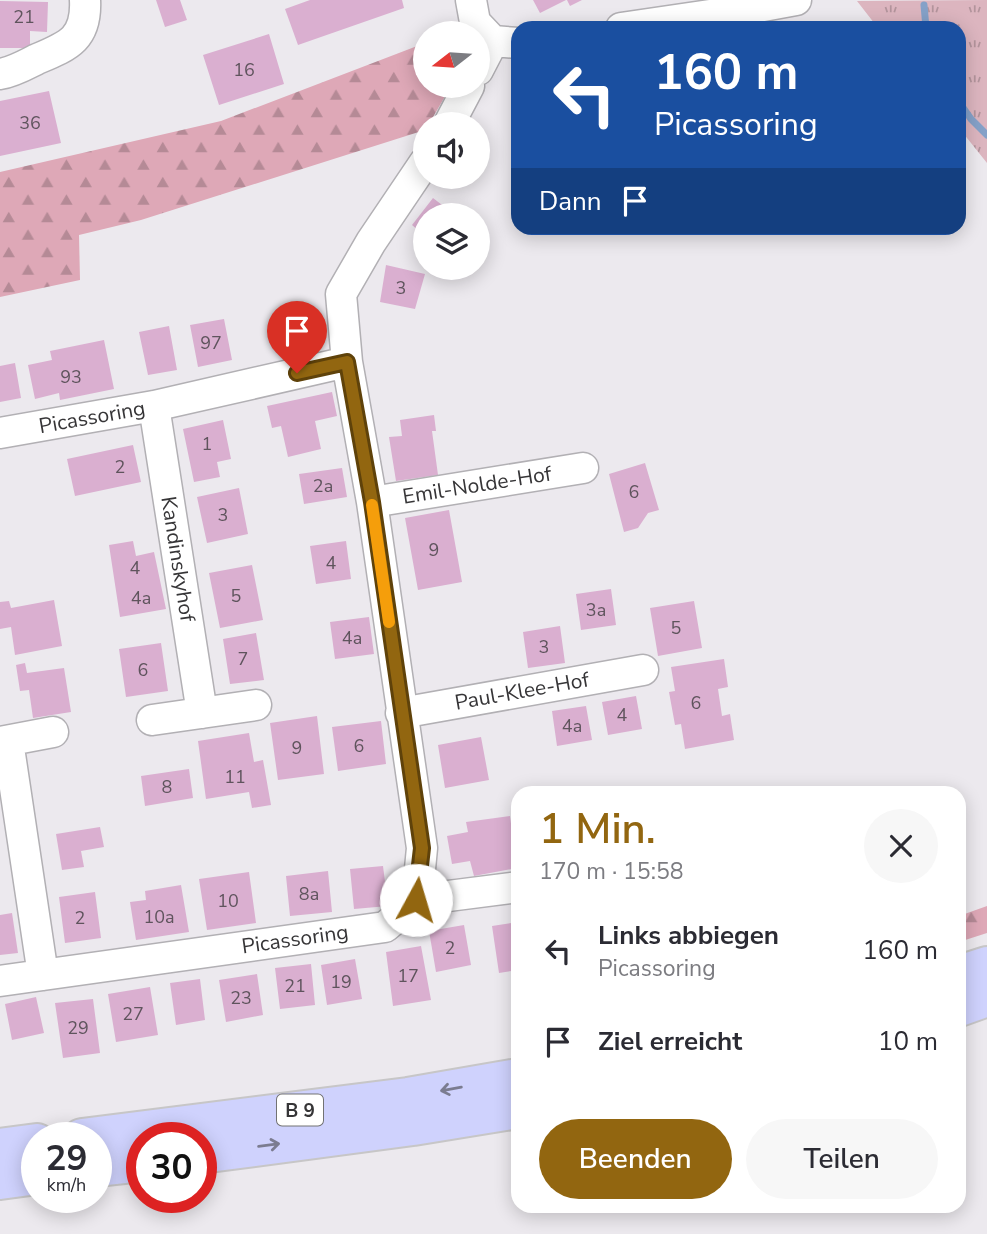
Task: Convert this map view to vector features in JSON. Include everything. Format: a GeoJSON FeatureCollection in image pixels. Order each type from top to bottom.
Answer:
{"type":"FeatureCollection","features":[{"type":"Feature","properties":{"kind":"highway"},"geometry":{"type":"LineString","coordinates":[[966,973],[987,966]]}},
{"type":"Feature","properties":{"kind":"highway"},"geometry":{"type":"LineString","coordinates":[[966,1005],[987,998]]}},
{"type":"Feature","properties":{"kind":"highway","name":"B 9"},"geometry":{"type":"LineString","coordinates":[[112,1134],[408,1097],[511,1079]]}},
{"type":"Feature","properties":{"kind":"highway","name":"B 9"},"geometry":{"type":"LineString","coordinates":[[217,1152],[511,1110]]}},
{"type":"Feature","properties":{"kind":"highway"},"geometry":{"type":"LineString","coordinates":[[0,1148],[21,1145]]}},
{"type":"Feature","properties":{"kind":"highway"},"geometry":{"type":"LineString","coordinates":[[0,1180],[21,1177]]}},
{"type":"Feature","properties":{"kind":"street"},"geometry":{"type":"LineString","coordinates":[[0,74],[68,46],[79,34],[85,0]]}},
{"type":"Feature","properties":{"kind":"street"},"geometry":{"type":"LineString","coordinates":[[471,0],[475,22],[506,42],[490,58]]}},
{"type":"Feature","properties":{"kind":"street"},"geometry":{"type":"LineString","coordinates":[[665,21],[796,0]]}},
{"type":"Feature","properties":{"kind":"street"},"geometry":{"type":"LineString","coordinates":[[413,180],[371,242],[341,294],[347,362],[372,502],[422,848],[416,900],[511,888]]}},
{"type":"Feature","properties":{"kind":"street","name":"Picassoring"},"geometry":{"type":"LineString","coordinates":[[0,433],[154,406],[347,362]]}},
{"type":"Feature","properties":{"kind":"street","name":"Kandinskyhof"},"geometry":{"type":"LineString","coordinates":[[154,406],[202,713]]}},
{"type":"Feature","properties":{"kind":"street","name":"Emil-Nolde-Hof"},"geometry":{"type":"LineString","coordinates":[[372,502],[583,468]]}},
{"type":"Feature","properties":{"kind":"street","name":"Paul-Klee-Hof"},"geometry":{"type":"LineString","coordinates":[[401,713],[643,670]]}},
{"type":"Feature","properties":{"kind":"street"},"geometry":{"type":"LineString","coordinates":[[152,720],[256,705]]}},
{"type":"Feature","properties":{"kind":"street"},"geometry":{"type":"LineString","coordinates":[[43,975],[4,741],[53,732]]}},
{"type":"Feature","properties":{"kind":"street","name":"Picassoring"},"geometry":{"type":"LineString","coordinates":[[0,981],[385,927],[416,900]]}},
{"type":"Feature","properties":{"kind":"green space"},"geometry":{"type":"Polygon","coordinates":[[[987,0],[987,163],[966,137],[966,21],[873,21],[857,1],[987,0]]]}},
{"type":"Feature","properties":{"kind":"green space"},"geometry":{"type":"Polygon","coordinates":[[[413,48],[413,98],[444,98],[436,112],[413,112],[413,134],[141,220],[79,235],[80,280],[0,297],[0,172],[221,121],[413,48]]]}},
{"type":"Feature","properties":{"kind":"green space"},"geometry":{"type":"Polygon","coordinates":[[[987,906],[987,933],[966,940],[966,914],[987,906]]]}},
{"type":"Feature","properties":{"kind":"building"},"geometry":{"type":"Polygon","coordinates":[[[156,0],[180,0],[187,20],[165,27],[156,0]]]}},
{"type":"Feature","properties":{"kind":"building"},"geometry":{"type":"Polygon","coordinates":[[[310,0],[402,0],[404,8],[298,45],[285,9],[310,0]]]}},
{"type":"Feature","properties":{"kind":"building"},"geometry":{"type":"Polygon","coordinates":[[[533,0],[566,0],[540,13],[533,0]]]}},
{"type":"Feature","properties":{"kind":"building"},"geometry":{"type":"Polygon","coordinates":[[[567,0],[582,0],[570,6],[567,0]]]}},
{"type":"Feature","properties":{"kind":"building"},"geometry":{"type":"Polygon","coordinates":[[[0,1],[48,2],[47,32],[30,31],[30,48],[0,48],[0,1]]]}},
{"type":"Feature","properties":{"kind":"building"},"geometry":{"type":"Polygon","coordinates":[[[269,34],[284,84],[219,105],[203,55],[269,34]]]}},
{"type":"Feature","properties":{"kind":"building"},"geometry":{"type":"Polygon","coordinates":[[[49,91],[61,143],[0,156],[0,101],[49,91]]]}},
{"type":"Feature","properties":{"kind":"building"},"geometry":{"type":"Polygon","coordinates":[[[386,265],[413,271],[413,280],[423,280],[415,309],[380,302],[386,265]]]}},
{"type":"Feature","properties":{"kind":"building"},"geometry":{"type":"Polygon","coordinates":[[[224,319],[232,360],[198,367],[190,325],[224,319]]]}},
{"type":"Feature","properties":{"kind":"building"},"geometry":{"type":"Polygon","coordinates":[[[169,326],[177,370],[148,375],[139,332],[169,326]]]}},
{"type":"Feature","properties":{"kind":"building"},"geometry":{"type":"Polygon","coordinates":[[[104,340],[114,389],[60,400],[59,393],[35,399],[28,365],[52,360],[50,351],[104,340]]]}},
{"type":"Feature","properties":{"kind":"building"},"geometry":{"type":"Polygon","coordinates":[[[15,363],[21,398],[0,402],[0,366],[15,363]]]}},
{"type":"Feature","properties":{"kind":"building"},"geometry":{"type":"Polygon","coordinates":[[[332,392],[337,416],[315,421],[321,449],[288,457],[281,426],[272,428],[267,406],[332,392]]]}},
{"type":"Feature","properties":{"kind":"building"},"geometry":{"type":"Polygon","coordinates":[[[434,415],[436,431],[432,431],[438,475],[396,481],[389,437],[402,436],[400,420],[434,415]]]}},
{"type":"Feature","properties":{"kind":"building"},"geometry":{"type":"Polygon","coordinates":[[[223,420],[231,459],[217,462],[220,477],[194,482],[183,429],[223,420]]]}},
{"type":"Feature","properties":{"kind":"building"},"geometry":{"type":"Polygon","coordinates":[[[133,445],[141,482],[75,496],[67,459],[133,445]]]}},
{"type":"Feature","properties":{"kind":"building"},"geometry":{"type":"Polygon","coordinates":[[[645,463],[659,510],[648,513],[638,528],[624,532],[609,474],[645,463]]]}},
{"type":"Feature","properties":{"kind":"building"},"geometry":{"type":"Polygon","coordinates":[[[342,468],[347,497],[304,504],[299,474],[342,468]]]}},
{"type":"Feature","properties":{"kind":"building"},"geometry":{"type":"Polygon","coordinates":[[[239,488],[248,534],[207,543],[197,497],[239,488]]]}},
{"type":"Feature","properties":{"kind":"building"},"geometry":{"type":"Polygon","coordinates":[[[449,510],[462,582],[418,590],[405,518],[449,510]]]}},
{"type":"Feature","properties":{"kind":"building"},"geometry":{"type":"Polygon","coordinates":[[[133,541],[136,556],[154,552],[166,609],[120,617],[109,545],[133,541]]]}},
{"type":"Feature","properties":{"kind":"building"},"geometry":{"type":"Polygon","coordinates":[[[346,541],[351,579],[316,584],[310,546],[346,541]]]}},
{"type":"Feature","properties":{"kind":"building"},"geometry":{"type":"Polygon","coordinates":[[[252,565],[263,620],[220,628],[209,573],[252,565]]]}},
{"type":"Feature","properties":{"kind":"building"},"geometry":{"type":"Polygon","coordinates":[[[611,589],[616,625],[581,630],[576,594],[611,589]]]}},
{"type":"Feature","properties":{"kind":"building"},"geometry":{"type":"Polygon","coordinates":[[[54,600],[62,646],[15,655],[11,627],[0,629],[0,602],[9,601],[11,608],[54,600]]]}},
{"type":"Feature","properties":{"kind":"building"},"geometry":{"type":"Polygon","coordinates":[[[694,601],[702,648],[658,656],[650,608],[694,601]]]}},
{"type":"Feature","properties":{"kind":"building"},"geometry":{"type":"Polygon","coordinates":[[[369,617],[374,654],[335,659],[330,622],[369,617]]]}},
{"type":"Feature","properties":{"kind":"building"},"geometry":{"type":"Polygon","coordinates":[[[560,626],[565,663],[528,668],[523,632],[560,626]]]}},
{"type":"Feature","properties":{"kind":"building"},"geometry":{"type":"Polygon","coordinates":[[[256,633],[264,680],[230,684],[223,639],[256,633]]]}},
{"type":"Feature","properties":{"kind":"building"},"geometry":{"type":"Polygon","coordinates":[[[161,643],[168,691],[126,697],[119,649],[161,643]]]}},
{"type":"Feature","properties":{"kind":"building"},"geometry":{"type":"Polygon","coordinates":[[[724,659],[728,687],[718,689],[722,716],[730,714],[734,740],[685,749],[681,724],[675,725],[669,692],[675,691],[671,667],[724,659]]]}},
{"type":"Feature","properties":{"kind":"building"},"geometry":{"type":"Polygon","coordinates":[[[25,663],[27,673],[64,668],[71,712],[33,718],[29,690],[20,691],[16,665],[25,663]]]}},
{"type":"Feature","properties":{"kind":"building"},"geometry":{"type":"Polygon","coordinates":[[[636,696],[642,729],[608,735],[602,702],[636,696]]]}},
{"type":"Feature","properties":{"kind":"building"},"geometry":{"type":"Polygon","coordinates":[[[586,706],[592,740],[557,746],[552,711],[586,706]]]}},
{"type":"Feature","properties":{"kind":"building"},"geometry":{"type":"Polygon","coordinates":[[[317,716],[324,774],[278,780],[270,723],[317,716]]]}},
{"type":"Feature","properties":{"kind":"building"},"geometry":{"type":"Polygon","coordinates":[[[381,721],[386,764],[338,771],[332,727],[381,721]]]}},
{"type":"Feature","properties":{"kind":"building"},"geometry":{"type":"Polygon","coordinates":[[[249,733],[254,762],[263,760],[271,805],[252,808],[249,792],[206,799],[198,741],[249,733]]]}},
{"type":"Feature","properties":{"kind":"building"},"geometry":{"type":"Polygon","coordinates":[[[481,737],[489,780],[445,788],[438,745],[481,737]]]}},
{"type":"Feature","properties":{"kind":"building"},"geometry":{"type":"Polygon","coordinates":[[[189,769],[193,798],[145,806],[141,776],[189,769]]]}},
{"type":"Feature","properties":{"kind":"building"},"geometry":{"type":"Polygon","coordinates":[[[510,816],[511,869],[474,876],[470,861],[452,864],[447,836],[468,832],[466,822],[510,816]]]}},
{"type":"Feature","properties":{"kind":"building"},"geometry":{"type":"Polygon","coordinates":[[[100,827],[104,847],[81,851],[84,867],[62,870],[56,834],[100,827]]]}},
{"type":"Feature","properties":{"kind":"building"},"geometry":{"type":"Polygon","coordinates":[[[383,866],[388,906],[354,909],[350,869],[383,866]]]}},
{"type":"Feature","properties":{"kind":"building"},"geometry":{"type":"Polygon","coordinates":[[[328,871],[332,912],[290,916],[286,876],[328,871]]]}},
{"type":"Feature","properties":{"kind":"building"},"geometry":{"type":"Polygon","coordinates":[[[249,872],[256,923],[207,930],[199,879],[249,872]]]}},
{"type":"Feature","properties":{"kind":"building"},"geometry":{"type":"Polygon","coordinates":[[[181,885],[189,932],[136,940],[130,902],[146,900],[145,891],[181,885]]]}},
{"type":"Feature","properties":{"kind":"building"},"geometry":{"type":"Polygon","coordinates":[[[95,892],[101,938],[65,943],[59,897],[95,892]]]}},
{"type":"Feature","properties":{"kind":"building"},"geometry":{"type":"Polygon","coordinates":[[[12,913],[18,953],[0,955],[0,915],[12,913]]]}},
{"type":"Feature","properties":{"kind":"building"},"geometry":{"type":"Polygon","coordinates":[[[511,923],[511,971],[499,973],[492,926],[511,923]]]}},
{"type":"Feature","properties":{"kind":"building"},"geometry":{"type":"Polygon","coordinates":[[[464,925],[471,965],[436,972],[429,931],[464,925]]]}},
{"type":"Feature","properties":{"kind":"building"},"geometry":{"type":"Polygon","coordinates":[[[421,946],[431,1000],[393,1006],[386,952],[421,946]]]}},
{"type":"Feature","properties":{"kind":"building"},"geometry":{"type":"Polygon","coordinates":[[[355,959],[362,999],[327,1005],[321,965],[355,959]]]}},
{"type":"Feature","properties":{"kind":"building"},"geometry":{"type":"Polygon","coordinates":[[[311,964],[315,1005],[280,1009],[275,968],[311,964]]]}},
{"type":"Feature","properties":{"kind":"building"},"geometry":{"type":"Polygon","coordinates":[[[257,974],[263,1015],[226,1022],[219,980],[257,974]]]}},
{"type":"Feature","properties":{"kind":"building"},"geometry":{"type":"Polygon","coordinates":[[[200,979],[205,1020],[176,1025],[170,983],[200,979]]]}},
{"type":"Feature","properties":{"kind":"building"},"geometry":{"type":"Polygon","coordinates":[[[150,987],[158,1035],[116,1042],[108,994],[150,987]]]}},
{"type":"Feature","properties":{"kind":"building"},"geometry":{"type":"Polygon","coordinates":[[[36,997],[44,1033],[12,1040],[5,1004],[36,997]]]}},
{"type":"Feature","properties":{"kind":"building"},"geometry":{"type":"Polygon","coordinates":[[[93,999],[100,1053],[63,1058],[55,1003],[93,999]]]}},
{"type":"Feature","properties":{"kind":"waterway"},"geometry":{"type":"LineString","coordinates":[[924,5],[925,21]]}},
{"type":"Feature","properties":{"kind":"waterway"},"geometry":{"type":"LineString","coordinates":[[966,112],[987,135]]}},
{"type":"Feature","properties":{"kind":"slow traffic"},"geometry":{"type":"LineString","coordinates":[[372,505],[389,622]]}},
{"type":"Feature","properties":{"kind":"route"},"geometry":{"type":"LineString","coordinates":[[297,373],[347,362],[372,502],[422,848],[416,900]]}}]}
